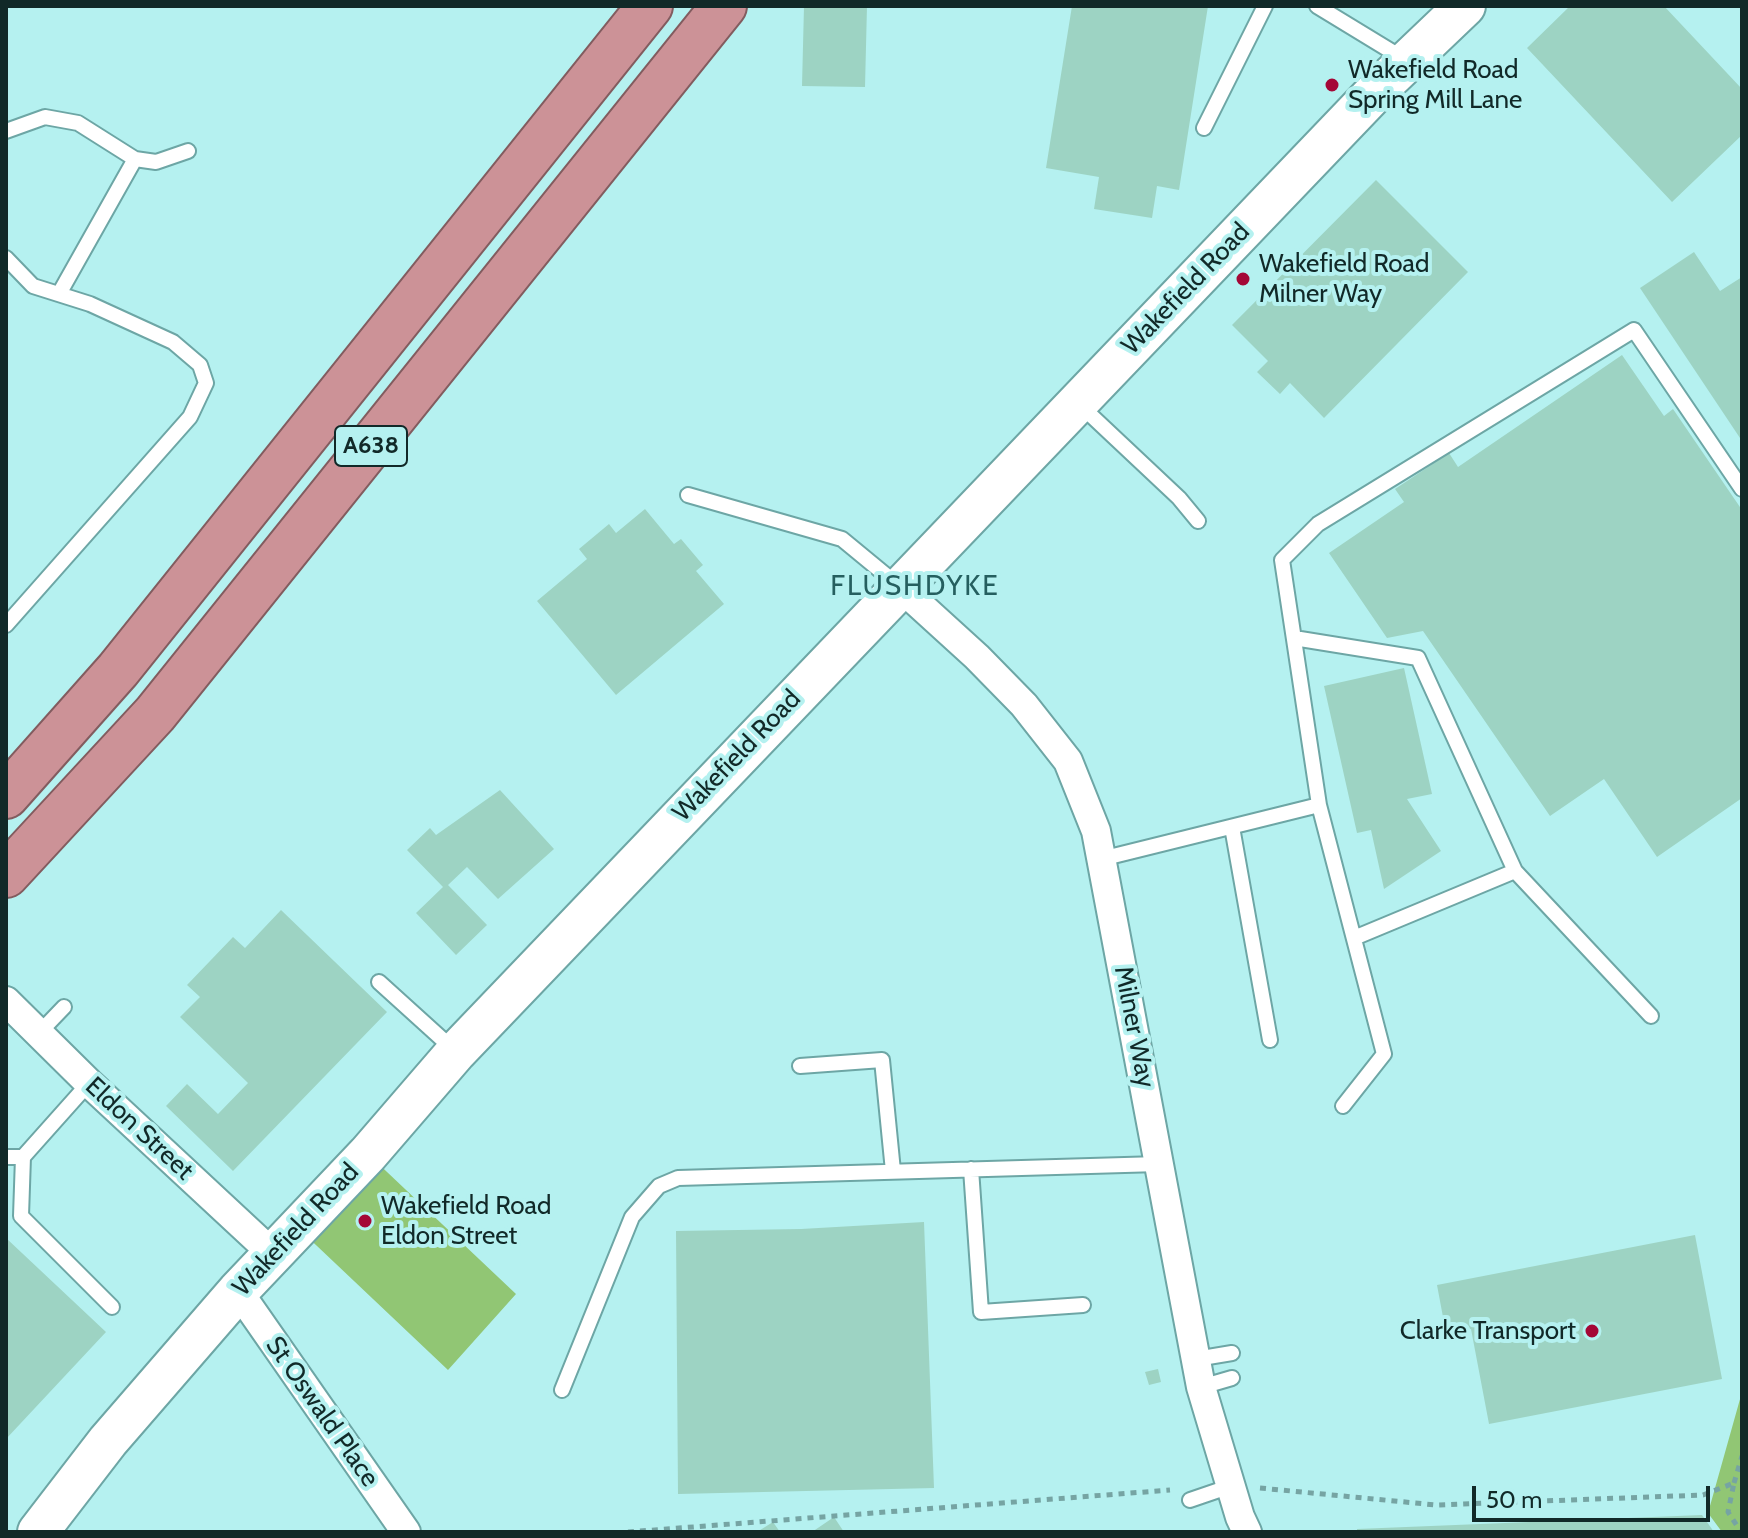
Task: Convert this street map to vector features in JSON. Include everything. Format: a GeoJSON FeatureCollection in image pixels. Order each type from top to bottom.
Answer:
{"type":"FeatureCollection","features":[{"type":"Feature","properties":{"kind":"highway","name":"A638"},"geometry":{"type":"LineString","coordinates":[[6,796],[118,670],[650,6]]}},
{"type":"Feature","properties":{"kind":"highway","name":"A638"},"geometry":{"type":"LineString","coordinates":[[6,875],[155,714],[724,6]]}},
{"type":"Feature","properties":{"kind":"main road","name":"Wakefield Road"},"geometry":{"type":"LineString","coordinates":[[40,1531],[108,1441],[238,1291],[368,1154],[456,1052],[899,586],[1465,6]]}},
{"type":"Feature","properties":{"kind":"street","name":"Milner Way"},"geometry":{"type":"LineString","coordinates":[[899,586],[1024,705],[1068,761],[1096,831],[1201,1387],[1247,1532]]}},
{"type":"Feature","properties":{"kind":"street","name":"Eldon Street"},"geometry":{"type":"LineString","coordinates":[[10,1013],[40,1032],[89,1083],[273,1254]]}},
{"type":"Feature","properties":{"kind":"street","name":"St Oswald Place"},"geometry":{"type":"LineString","coordinates":[[238,1291],[406,1532]]}},
{"type":"Feature","properties":{"kind":"lane"},"geometry":{"type":"LineString","coordinates":[[1204,128],[1265,6]]}},
{"type":"Feature","properties":{"kind":"lane"},"geometry":{"type":"LineString","coordinates":[[1317,6],[1408,61]]}},
{"type":"Feature","properties":{"kind":"lane"},"geometry":{"type":"LineString","coordinates":[[6,131],[45,117],[78,123],[135,159],[156,162],[188,151]]}},
{"type":"Feature","properties":{"kind":"lane"},"geometry":{"type":"LineString","coordinates":[[59,294],[135,159]]}},
{"type":"Feature","properties":{"kind":"lane"},"geometry":{"type":"LineString","coordinates":[[6,258],[33,286],[90,304],[173,342],[200,365],[206,383],[190,417],[6,625]]}},
{"type":"Feature","properties":{"kind":"lane"},"geometry":{"type":"LineString","coordinates":[[1343,1106],[1384,1054],[1319,805],[1282,560],[1318,524],[1634,330],[1742,489]]}},
{"type":"Feature","properties":{"kind":"lane"},"geometry":{"type":"LineString","coordinates":[[1077,402],[1179,498],[1198,521]]}},
{"type":"Feature","properties":{"kind":"lane"},"geometry":{"type":"LineString","coordinates":[[688,495],[842,539],[899,586]]}},
{"type":"Feature","properties":{"kind":"lane"},"geometry":{"type":"LineString","coordinates":[[1294,638],[1418,658],[1515,871],[1651,1016]]}},
{"type":"Feature","properties":{"kind":"lane"},"geometry":{"type":"LineString","coordinates":[[1101,859],[1319,805]]}},
{"type":"Feature","properties":{"kind":"lane"},"geometry":{"type":"LineString","coordinates":[[1232,827],[1270,1040]]}},
{"type":"Feature","properties":{"kind":"lane"},"geometry":{"type":"LineString","coordinates":[[1354,938],[1515,871]]}},
{"type":"Feature","properties":{"kind":"lane"},"geometry":{"type":"LineString","coordinates":[[379,982],[456,1052]]}},
{"type":"Feature","properties":{"kind":"lane"},"geometry":{"type":"LineString","coordinates":[[40,1032],[64,1007]]}},
{"type":"Feature","properties":{"kind":"lane"},"geometry":{"type":"LineString","coordinates":[[800,1066],[882,1060],[893,1171]]}},
{"type":"Feature","properties":{"kind":"lane"},"geometry":{"type":"LineString","coordinates":[[89,1083],[23,1157],[21,1216],[112,1307]]}},
{"type":"Feature","properties":{"kind":"lane"},"geometry":{"type":"LineString","coordinates":[[6,1157],[23,1157]]}},
{"type":"Feature","properties":{"kind":"lane"},"geometry":{"type":"LineString","coordinates":[[562,1390],[632,1217],[659,1186],[678,1178],[1159,1164]]}},
{"type":"Feature","properties":{"kind":"lane"},"geometry":{"type":"LineString","coordinates":[[971,1169],[981,1312],[1083,1305]]}},
{"type":"Feature","properties":{"kind":"lane"},"geometry":{"type":"LineString","coordinates":[[1196,1359],[1232,1353]]}},
{"type":"Feature","properties":{"kind":"lane"},"geometry":{"type":"LineString","coordinates":[[1201,1387],[1232,1378]]}},
{"type":"Feature","properties":{"kind":"lane"},"geometry":{"type":"LineString","coordinates":[[1190,1500],[1231,1486]]}},
{"type":"Feature","properties":{"kind":"path"},"geometry":{"type":"LineString","coordinates":[[1742,1456],[1734,1483],[1742,1476]]}},
{"type":"Feature","properties":{"kind":"green space"},"geometry":{"type":"Polygon","coordinates":[[[368,1154],[516,1294],[448,1370],[298,1228],[368,1154]]]}},
{"type":"Feature","properties":{"kind":"green space"},"geometry":{"type":"Polygon","coordinates":[[[1742,1392],[1742,1532],[1722,1532],[1708,1513],[1742,1392]]]}},
{"type":"Feature","properties":{"kind":"building"},"geometry":{"type":"Polygon","coordinates":[[[804,6],[867,6],[865,87],[802,86],[804,6]]]}},
{"type":"Feature","properties":{"kind":"building"},"geometry":{"type":"Polygon","coordinates":[[[1072,6],[1208,6],[1179,190],[1157,186],[1152,218],[1094,209],[1099,177],[1046,168],[1072,6]]]}},
{"type":"Feature","properties":{"kind":"building"},"geometry":{"type":"Polygon","coordinates":[[[1570,6],[1664,6],[1742,89],[1742,135],[1672,202],[1527,48],[1570,6]]]}},
{"type":"Feature","properties":{"kind":"building"},"geometry":{"type":"Polygon","coordinates":[[[1376,180],[1468,272],[1324,418],[1290,383],[1280,394],[1257,372],[1268,361],[1232,325],[1376,180]]]}},
{"type":"Feature","properties":{"kind":"building"},"geometry":{"type":"Polygon","coordinates":[[[1694,252],[1720,291],[1742,277],[1742,441],[1640,288],[1694,252]]]}},
{"type":"Feature","properties":{"kind":"building"},"geometry":{"type":"Polygon","coordinates":[[[1622,355],[1664,416],[1673,409],[1742,510],[1742,798],[1657,857],[1604,779],[1550,816],[1423,631],[1387,638],[1329,553],[1404,502],[1395,489],[1449,453],[1458,467],[1622,355]]]}},
{"type":"Feature","properties":{"kind":"building"},"geometry":{"type":"Polygon","coordinates":[[[645,509],[674,544],[681,539],[703,565],[696,571],[724,604],[616,695],[537,601],[587,559],[579,549],[609,524],[616,533],[645,509]]]}},
{"type":"Feature","properties":{"kind":"building"},"geometry":{"type":"Polygon","coordinates":[[[1404,668],[1432,794],[1407,799],[1441,851],[1384,889],[1371,830],[1357,833],[1324,686],[1404,668]]]}},
{"type":"Feature","properties":{"kind":"building"},"geometry":{"type":"Polygon","coordinates":[[[500,790],[554,849],[498,899],[467,867],[448,885],[487,925],[456,955],[416,913],[443,887],[407,850],[430,828],[436,835],[500,790]]]}},
{"type":"Feature","properties":{"kind":"building"},"geometry":{"type":"Polygon","coordinates":[[[281,910],[387,1012],[233,1171],[166,1106],[187,1084],[218,1114],[248,1083],[180,1017],[200,997],[187,985],[233,937],[245,948],[281,910]]]}},
{"type":"Feature","properties":{"kind":"building"},"geometry":{"type":"Polygon","coordinates":[[[924,1222],[934,1488],[678,1494],[676,1231],[801,1229],[924,1222]]]}},
{"type":"Feature","properties":{"kind":"building","name":"Clarke Transport"},"geometry":{"type":"Polygon","coordinates":[[[1695,1235],[1722,1379],[1489,1424],[1471,1329],[1446,1333],[1437,1285],[1695,1235]]]}},
{"type":"Feature","properties":{"kind":"building"},"geometry":{"type":"Polygon","coordinates":[[[6,1238],[106,1332],[6,1439],[6,1238]]]}},
{"type":"Feature","properties":{"kind":"building"},"geometry":{"type":"Polygon","coordinates":[[[1158,1369],[1161,1382],[1149,1385],[1145,1372],[1158,1369]]]}},
{"type":"Feature","properties":{"kind":"building"},"geometry":{"type":"Polygon","coordinates":[[[1702,1515],[1714,1532],[1357,1532],[1357,1529],[1702,1515]]]}},
{"type":"Feature","properties":{"kind":"building"},"geometry":{"type":"Polygon","coordinates":[[[834,1517],[844,1532],[812,1532],[834,1517]]]}},
{"type":"Feature","properties":{"kind":"building"},"geometry":{"type":"Polygon","coordinates":[[[773,1522],[780,1532],[757,1532],[773,1522]]]}},
{"type":"Feature","properties":{"kind":"place","name":"Wakefield Road Spring Mill Lane"},"geometry":{"type":"Point","coordinates":[1332,85]}},
{"type":"Feature","properties":{"kind":"place","name":"Wakefield Road Milner Way"},"geometry":{"type":"Point","coordinates":[1243,279]}},
{"type":"Feature","properties":{"kind":"place","name":"Wakefield Road Eldon Street"},"geometry":{"type":"Point","coordinates":[365,1221]}},
{"type":"Feature","properties":{"kind":"place","name":"Clarke Transport"},"geometry":{"type":"Point","coordinates":[1592,1331]}},
{"type":"Feature","properties":{"kind":"district","name":"FLUSHDYKE"},"geometry":{"type":"Point","coordinates":[915,587]}}]}
